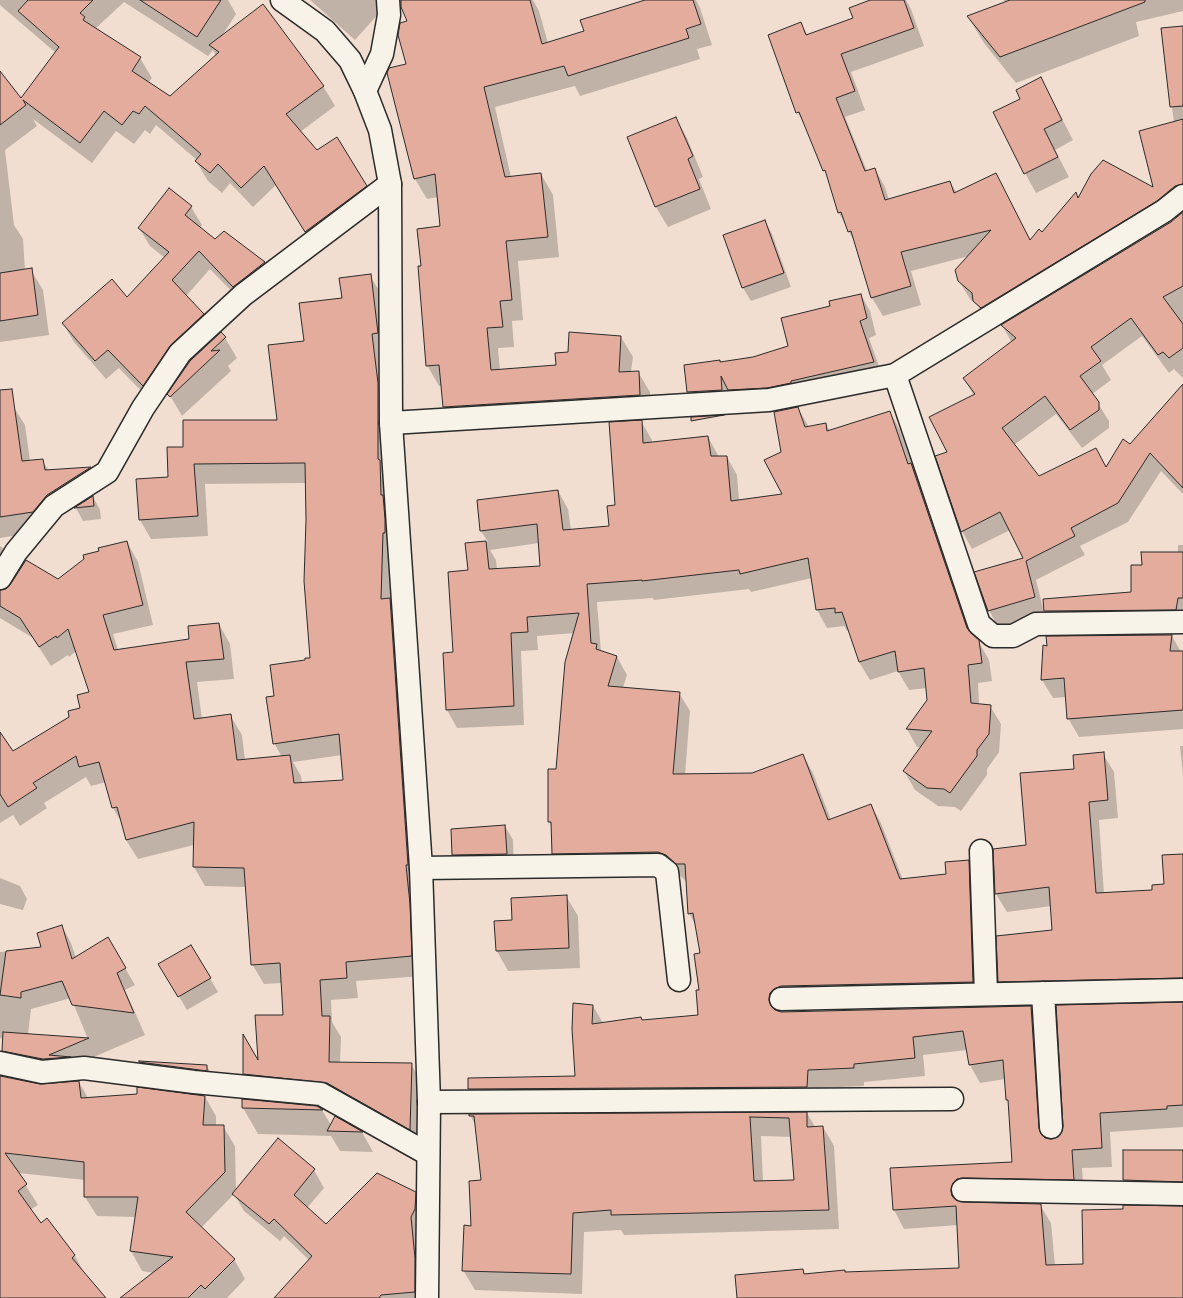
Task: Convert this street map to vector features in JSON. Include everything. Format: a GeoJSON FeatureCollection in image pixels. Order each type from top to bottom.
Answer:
{"type":"FeatureCollection","features":[{"type":"Feature","properties":{"kind":"street"},"geometry":{"type":"LineString","coordinates":[[282,0],[325,31],[350,60],[380,130],[390,184],[391,423],[421,868],[429,1102],[427,1298]]}},
{"type":"Feature","properties":{"kind":"street"},"geometry":{"type":"LineString","coordinates":[[365,92],[382,54],[389,15],[388,0]]}},
{"type":"Feature","properties":{"kind":"street"},"geometry":{"type":"LineString","coordinates":[[0,578],[16,552],[54,506],[107,472],[143,408],[180,353],[243,295],[390,184]]}},
{"type":"Feature","properties":{"kind":"street"},"geometry":{"type":"LineString","coordinates":[[391,423],[769,400],[895,374],[1158,214],[1183,196]]}},
{"type":"Feature","properties":{"kind":"street"},"geometry":{"type":"LineString","coordinates":[[895,374],[979,624],[993,636],[1013,636],[1036,624],[1183,622]]}},
{"type":"Feature","properties":{"kind":"street"},"geometry":{"type":"LineString","coordinates":[[981,851],[986,994]]}},
{"type":"Feature","properties":{"kind":"street"},"geometry":{"type":"LineString","coordinates":[[421,868],[658,865],[668,872],[679,980]]}},
{"type":"Feature","properties":{"kind":"street"},"geometry":{"type":"LineString","coordinates":[[781,998],[1183,990]]}},
{"type":"Feature","properties":{"kind":"street"},"geometry":{"type":"LineString","coordinates":[[1043,993],[1051,1127]]}},
{"type":"Feature","properties":{"kind":"street"},"geometry":{"type":"LineString","coordinates":[[0,1063],[42,1072],[84,1068],[194,1082],[321,1094],[428,1154]]}},
{"type":"Feature","properties":{"kind":"street"},"geometry":{"type":"LineString","coordinates":[[429,1102],[952,1098]]}},
{"type":"Feature","properties":{"kind":"street"},"geometry":{"type":"LineString","coordinates":[[963,1190],[1183,1194]]}},
{"type":"Feature","properties":{"kind":"building"},"geometry":{"type":"Polygon","coordinates":[[[28,0],[93,0],[80,13],[85,17],[83,20],[141,57],[132,71],[170,96],[219,52],[209,45],[263,4],[324,86],[286,114],[317,150],[337,137],[367,186],[305,232],[264,166],[241,188],[218,164],[210,173],[195,161],[201,154],[145,106],[139,114],[133,111],[122,125],[104,111],[80,143],[23,100],[26,105],[0,125],[0,71],[21,98],[59,47],[18,11],[28,0]]]}},
{"type":"Feature","properties":{"kind":"building"},"geometry":{"type":"Polygon","coordinates":[[[140,0],[221,0],[197,37],[140,0]]]}},
{"type":"Feature","properties":{"kind":"building"},"geometry":{"type":"Polygon","coordinates":[[[401,0],[530,0],[542,44],[584,31],[580,20],[645,0],[693,0],[701,24],[686,29],[689,38],[568,76],[564,66],[484,87],[505,177],[541,173],[548,237],[506,241],[512,300],[500,301],[503,327],[487,328],[491,370],[556,365],[555,353],[568,352],[569,332],[621,336],[619,372],[639,371],[640,395],[443,407],[439,365],[426,366],[418,266],[421,266],[417,229],[440,226],[435,174],[414,179],[387,73],[389,68],[406,64],[398,35],[400,23],[407,21],[401,7],[401,0]]]}},
{"type":"Feature","properties":{"kind":"building"},"geometry":{"type":"Polygon","coordinates":[[[870,0],[904,0],[914,28],[841,54],[855,91],[836,98],[865,171],[875,168],[885,200],[950,181],[954,193],[996,173],[1030,240],[1039,229],[1042,232],[1076,192],[1078,198],[1091,174],[1103,160],[1153,187],[1139,131],[1183,119],[1183,184],[1175,186],[1157,201],[981,308],[973,301],[972,293],[958,281],[955,270],[991,230],[901,252],[911,286],[871,298],[851,231],[848,232],[841,212],[838,213],[825,170],[823,171],[799,112],[796,113],[768,35],[801,22],[806,35],[853,18],[849,8],[870,0]]]}},
{"type":"Feature","properties":{"kind":"building"},"geometry":{"type":"Polygon","coordinates":[[[1010,0],[1145,0],[1145,2],[1000,57],[967,16],[1010,0]]]}},
{"type":"Feature","properties":{"kind":"building"},"geometry":{"type":"Polygon","coordinates":[[[1183,26],[1183,106],[1170,107],[1161,28],[1183,26]]]}},
{"type":"Feature","properties":{"kind":"building"},"geometry":{"type":"Polygon","coordinates":[[[1041,77],[1062,120],[1044,129],[1058,157],[1024,174],[993,112],[1020,99],[1016,90],[1041,77]]]}},
{"type":"Feature","properties":{"kind":"building"},"geometry":{"type":"Polygon","coordinates":[[[676,117],[693,156],[688,159],[700,189],[655,207],[627,137],[676,117]]]}},
{"type":"Feature","properties":{"kind":"building"},"geometry":{"type":"Polygon","coordinates":[[[169,188],[192,206],[185,215],[215,239],[224,231],[265,262],[233,287],[199,251],[172,280],[204,314],[170,346],[143,386],[108,350],[95,361],[62,323],[112,279],[127,297],[169,252],[138,228],[169,188]]]}},
{"type":"Feature","properties":{"kind":"building"},"geometry":{"type":"Polygon","coordinates":[[[1183,212],[1183,286],[1163,297],[1183,324],[1183,348],[1169,358],[1163,352],[1158,355],[1131,318],[1091,347],[1101,361],[1080,376],[1099,402],[1099,410],[1070,430],[1045,396],[1002,428],[1039,476],[1096,448],[1106,467],[1123,439],[1130,444],[1183,384],[1183,488],[1150,453],[1118,503],[1071,528],[1075,536],[1026,561],[1035,597],[988,611],[974,572],[1023,558],[1000,512],[961,532],[935,456],[947,452],[929,417],[975,394],[963,378],[1016,338],[1001,325],[1171,222],[1183,212]]]}},
{"type":"Feature","properties":{"kind":"building"},"geometry":{"type":"Polygon","coordinates":[[[765,220],[784,273],[742,288],[723,235],[765,220]]]}},
{"type":"Feature","properties":{"kind":"building"},"geometry":{"type":"Polygon","coordinates":[[[32,268],[38,315],[0,321],[0,273],[32,268]]]}},
{"type":"Feature","properties":{"kind":"building"},"geometry":{"type":"Polygon","coordinates":[[[371,274],[378,333],[372,334],[378,383],[378,459],[380,460],[381,495],[383,495],[385,519],[385,533],[383,533],[381,599],[390,598],[408,865],[406,865],[410,904],[412,956],[346,962],[347,978],[320,980],[322,1016],[330,1016],[329,1062],[412,1063],[410,1130],[327,1083],[243,1074],[243,1034],[258,1060],[255,1015],[283,1015],[280,963],[251,965],[244,868],[193,867],[194,822],[126,840],[117,807],[112,808],[99,762],[79,767],[76,756],[33,783],[37,788],[8,807],[0,794],[0,732],[13,751],[69,717],[68,711],[80,708],[77,695],[89,692],[68,629],[57,638],[56,636],[39,647],[20,618],[0,606],[0,590],[6,589],[10,585],[26,560],[58,579],[84,559],[83,555],[99,551],[98,548],[127,541],[143,605],[103,615],[114,650],[189,639],[188,626],[219,623],[224,659],[186,662],[194,719],[231,714],[237,760],[290,755],[294,783],[343,780],[339,734],[273,744],[266,697],[274,696],[270,665],[310,658],[304,581],[306,520],[305,463],[194,464],[198,516],[139,520],[136,479],[168,477],[167,447],[183,447],[183,420],[277,420],[268,345],[304,341],[299,303],[342,298],[339,278],[371,274]]]}},
{"type":"Feature","properties":{"kind":"building"},"geometry":{"type":"Polygon","coordinates":[[[861,294],[867,318],[860,321],[874,362],[767,388],[728,390],[721,376],[722,390],[687,392],[684,365],[753,357],[788,346],[781,318],[830,306],[829,301],[861,294]]]}},
{"type":"Feature","properties":{"kind":"building"},"geometry":{"type":"Polygon","coordinates":[[[221,332],[226,337],[211,351],[220,350],[170,397],[167,394],[190,361],[221,332]]]}},
{"type":"Feature","properties":{"kind":"building"},"geometry":{"type":"Polygon","coordinates":[[[12,389],[22,461],[43,459],[45,470],[91,467],[47,495],[33,512],[0,517],[0,390],[12,389]]]}},
{"type":"Feature","properties":{"kind":"building"},"geometry":{"type":"Polygon","coordinates":[[[798,407],[805,427],[826,423],[827,431],[890,411],[908,464],[911,463],[967,628],[979,640],[982,663],[968,665],[971,703],[991,705],[989,734],[977,750],[977,756],[950,793],[944,789],[927,788],[903,771],[932,731],[906,729],[927,700],[924,668],[898,672],[895,651],[859,662],[842,612],[835,613],[835,608],[816,610],[808,558],[740,574],[739,570],[642,581],[587,584],[591,643],[597,644],[596,649],[617,656],[608,686],[680,692],[673,774],[752,773],[803,754],[828,820],[871,804],[900,879],[946,874],[945,862],[969,860],[973,982],[781,986],[774,989],[770,993],[769,1000],[771,1006],[775,1010],[781,1012],[1031,1006],[1039,1128],[1041,1134],[1045,1138],[1051,1139],[1058,1137],[1062,1132],[1063,1126],[1056,1005],[1183,1002],[1183,1105],[1167,1106],[1167,1109],[1100,1113],[1102,1148],[1072,1150],[1074,1180],[963,1178],[957,1179],[953,1183],[951,1190],[952,1196],[956,1200],[963,1202],[1041,1204],[1046,1265],[1083,1264],[1082,1210],[1123,1209],[1123,1205],[1183,1206],[1183,1298],[737,1298],[735,1275],[803,1269],[804,1274],[845,1270],[845,1272],[959,1268],[956,1206],[893,1210],[890,1168],[1012,1162],[1008,1100],[1006,1100],[1003,1060],[969,1065],[963,1031],[913,1037],[915,1058],[854,1064],[854,1068],[808,1070],[807,1087],[468,1089],[468,1078],[575,1076],[572,1029],[573,1003],[593,1005],[592,1024],[641,1017],[642,1020],[698,1015],[696,990],[699,990],[694,954],[700,953],[693,913],[688,914],[685,864],[676,864],[666,855],[658,852],[552,854],[551,822],[548,822],[548,769],[556,769],[565,662],[579,613],[527,617],[528,632],[511,633],[514,706],[446,710],[443,653],[453,652],[448,572],[468,570],[465,543],[486,541],[489,569],[540,566],[537,524],[480,531],[477,500],[558,490],[563,530],[609,526],[607,506],[615,505],[609,422],[642,420],[643,443],[708,436],[711,456],[727,456],[731,501],[782,494],[764,460],[781,452],[774,412],[798,407]]]}},
{"type":"Feature","properties":{"kind":"building"},"geometry":{"type":"Polygon","coordinates":[[[724,415],[691,421],[691,417],[724,415]]]}},
{"type":"Feature","properties":{"kind":"building"},"geometry":{"type":"Polygon","coordinates":[[[93,496],[94,506],[74,508],[93,496]]]}},
{"type":"Feature","properties":{"kind":"building"},"geometry":{"type":"Polygon","coordinates":[[[1141,552],[1183,552],[1183,598],[1178,598],[1176,610],[1044,611],[1043,599],[1131,592],[1131,565],[1142,565],[1141,552]]]}},
{"type":"Feature","properties":{"kind":"building"},"geometry":{"type":"Polygon","coordinates":[[[1172,635],[1170,651],[1183,651],[1183,710],[1067,719],[1064,678],[1041,680],[1043,645],[1047,646],[1046,636],[1172,635]]]}},
{"type":"Feature","properties":{"kind":"building"},"geometry":{"type":"Polygon","coordinates":[[[1104,752],[1108,800],[1089,802],[1096,893],[1152,890],[1152,885],[1164,884],[1162,855],[1183,854],[1183,978],[998,982],[996,936],[1052,930],[1049,887],[995,894],[993,849],[1026,845],[1020,773],[1074,769],[1073,755],[1104,752]]]}},
{"type":"Feature","properties":{"kind":"building"},"geometry":{"type":"Polygon","coordinates":[[[505,825],[507,854],[452,855],[451,829],[505,825]]]}},
{"type":"Feature","properties":{"kind":"building"},"geometry":{"type":"Polygon","coordinates":[[[567,895],[569,948],[496,951],[494,921],[512,920],[511,898],[567,895]]]}},
{"type":"Feature","properties":{"kind":"building"},"geometry":{"type":"Polygon","coordinates":[[[62,925],[72,959],[108,937],[126,968],[117,973],[134,1013],[72,1005],[62,981],[21,992],[21,998],[0,995],[6,951],[41,947],[37,933],[62,925]]]}},
{"type":"Feature","properties":{"kind":"building"},"geometry":{"type":"Polygon","coordinates":[[[191,945],[211,978],[178,997],[158,964],[191,945]]]}},
{"type":"Feature","properties":{"kind":"building"},"geometry":{"type":"Polygon","coordinates":[[[3,1032],[89,1038],[49,1055],[71,1057],[43,1059],[2,1051],[3,1032]]]}},
{"type":"Feature","properties":{"kind":"building"},"geometry":{"type":"Polygon","coordinates":[[[139,1062],[207,1065],[207,1071],[139,1062]]]}},
{"type":"Feature","properties":{"kind":"building"},"geometry":{"type":"Polygon","coordinates":[[[0,1076],[40,1084],[79,1081],[81,1098],[137,1094],[137,1087],[205,1096],[203,1125],[224,1125],[225,1172],[186,1212],[235,1259],[205,1289],[201,1285],[188,1298],[120,1298],[173,1257],[130,1251],[138,1197],[84,1197],[84,1162],[5,1153],[27,1184],[18,1191],[41,1223],[47,1218],[75,1255],[72,1258],[106,1298],[0,1298],[0,1076]]]}},
{"type":"Feature","properties":{"kind":"building"},"geometry":{"type":"Polygon","coordinates":[[[242,1099],[317,1106],[323,1110],[242,1108],[242,1099]]]}},
{"type":"Feature","properties":{"kind":"building"},"geometry":{"type":"Polygon","coordinates":[[[807,1112],[807,1127],[823,1126],[829,1210],[611,1215],[611,1210],[573,1213],[571,1274],[462,1271],[464,1225],[471,1226],[469,1181],[481,1180],[474,1116],[469,1116],[469,1114],[807,1112]],[[750,1117],[754,1181],[794,1180],[789,1118],[750,1117]]]}},
{"type":"Feature","properties":{"kind":"building"},"geometry":{"type":"Polygon","coordinates":[[[335,1116],[363,1132],[327,1131],[335,1116]]]}},
{"type":"Feature","properties":{"kind":"building"},"geometry":{"type":"Polygon","coordinates":[[[278,1138],[315,1169],[294,1195],[326,1224],[377,1173],[416,1192],[415,1209],[411,1217],[415,1258],[415,1292],[381,1295],[379,1298],[274,1298],[312,1256],[274,1219],[269,1224],[232,1194],[278,1138]]]}},
{"type":"Feature","properties":{"kind":"building"},"geometry":{"type":"Polygon","coordinates":[[[1123,1150],[1183,1150],[1183,1182],[1123,1180],[1123,1150]]]}}]}
